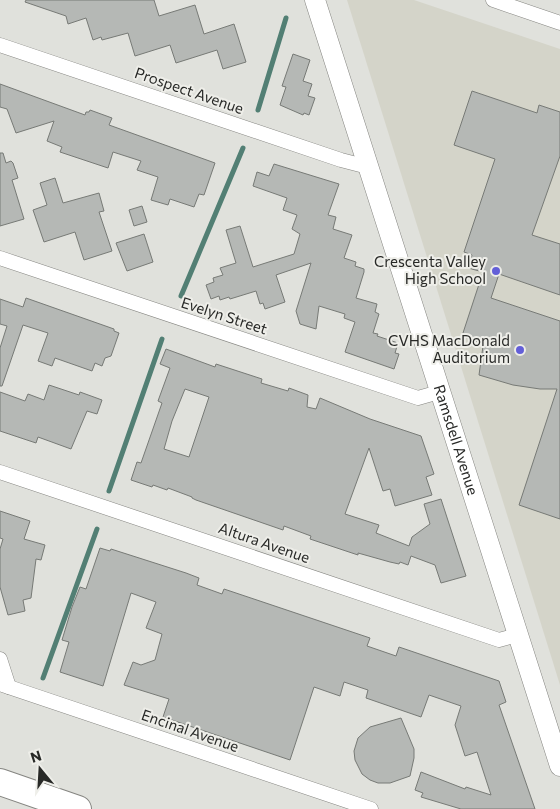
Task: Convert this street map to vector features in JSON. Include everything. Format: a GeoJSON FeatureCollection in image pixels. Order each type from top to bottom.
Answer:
{"type":"FeatureCollection","features":[{"type":"Feature","properties":{"kind":"highway"},"geometry":{"type":"LineString","coordinates":[[0,782],[78,809]]}},
{"type":"Feature","properties":{"kind":"street","name":"Ramsdell Avenue"},"geometry":{"type":"LineString","coordinates":[[315,0],[560,766]]}},
{"type":"Feature","properties":{"kind":"street"},"geometry":{"type":"LineString","coordinates":[[493,0],[560,23]]}},
{"type":"Feature","properties":{"kind":"street","name":"Prospect Avenue"},"geometry":{"type":"LineString","coordinates":[[0,45],[341,160],[368,167]]}},
{"type":"Feature","properties":{"kind":"street","name":"Evelyn Street"},"geometry":{"type":"LineString","coordinates":[[0,258],[418,398],[439,392]]}},
{"type":"Feature","properties":{"kind":"street","name":"Altura Avenue"},"geometry":{"type":"LineString","coordinates":[[0,472],[499,640],[517,635]]}},
{"type":"Feature","properties":{"kind":"street"},"geometry":{"type":"LineString","coordinates":[[0,659],[5,685]]}},
{"type":"Feature","properties":{"kind":"street","name":"Encinal Avenue"},"geometry":{"type":"LineString","coordinates":[[5,685],[371,809]]}},
{"type":"Feature","properties":{"kind":"shaded area","name":"Crescenta Valley High School"},"geometry":{"type":"Polygon","coordinates":[[[347,0],[414,0],[560,49],[560,685],[347,0]]]}},
{"type":"Feature","properties":{"kind":"building"},"geometry":{"type":"Polygon","coordinates":[[[26,0],[154,0],[159,16],[195,5],[204,34],[234,24],[246,62],[223,69],[217,50],[176,63],[170,45],[135,56],[128,33],[102,40],[101,37],[93,40],[86,18],[68,24],[66,16],[25,2],[26,0]]]}},
{"type":"Feature","properties":{"kind":"building"},"geometry":{"type":"Polygon","coordinates":[[[293,54],[310,60],[303,81],[312,84],[308,96],[315,98],[309,115],[304,113],[303,115],[280,105],[286,87],[282,86],[293,54]]]}},
{"type":"Feature","properties":{"kind":"building"},"geometry":{"type":"Polygon","coordinates":[[[0,84],[85,115],[90,110],[112,118],[109,125],[215,163],[204,195],[199,194],[194,207],[170,199],[168,205],[151,200],[158,177],[137,170],[141,161],[113,152],[108,168],[60,152],[62,147],[47,141],[54,121],[16,133],[7,109],[0,107],[0,84]]]}},
{"type":"Feature","properties":{"kind":"building","name":"Crescenta Valley High School"},"geometry":{"type":"Polygon","coordinates":[[[472,91],[537,113],[539,105],[560,112],[560,156],[532,235],[560,244],[560,295],[499,274],[491,298],[560,321],[560,519],[519,505],[557,389],[540,389],[513,385],[479,375],[483,346],[462,336],[483,272],[468,268],[472,255],[464,252],[495,159],[454,145],[472,91]]]}},
{"type":"Feature","properties":{"kind":"building"},"geometry":{"type":"Polygon","coordinates":[[[0,153],[3,153],[6,163],[11,161],[13,163],[18,178],[12,180],[24,219],[0,226],[0,153]]]}},
{"type":"Feature","properties":{"kind":"building"},"geometry":{"type":"Polygon","coordinates":[[[274,164],[339,184],[328,215],[336,217],[333,229],[352,235],[344,258],[356,262],[355,266],[364,269],[356,298],[377,304],[375,312],[379,314],[373,333],[398,343],[395,353],[399,354],[394,369],[345,352],[355,322],[344,318],[345,314],[319,306],[316,329],[300,324],[296,311],[311,263],[276,275],[285,302],[265,309],[263,303],[260,304],[256,291],[230,299],[229,297],[220,300],[219,296],[211,299],[206,285],[214,282],[213,278],[223,275],[220,268],[236,263],[226,230],[240,226],[253,267],[294,254],[300,234],[292,229],[297,215],[283,210],[287,198],[253,186],[257,172],[269,176],[274,164]]]}},
{"type":"Feature","properties":{"kind":"building"},"geometry":{"type":"Polygon","coordinates":[[[55,178],[63,203],[99,193],[104,211],[99,212],[112,251],[84,260],[75,232],[44,242],[33,210],[47,205],[40,183],[55,178]]]}},
{"type":"Feature","properties":{"kind":"building"},"geometry":{"type":"Polygon","coordinates":[[[142,206],[147,222],[134,226],[129,210],[142,206]]]}},
{"type":"Feature","properties":{"kind":"building"},"geometry":{"type":"Polygon","coordinates":[[[144,234],[153,262],[127,271],[116,243],[144,234]]]}},
{"type":"Feature","properties":{"kind":"building"},"geometry":{"type":"Polygon","coordinates":[[[26,298],[114,329],[114,331],[119,333],[111,356],[105,358],[102,366],[95,363],[92,371],[55,358],[52,366],[38,361],[48,333],[23,325],[2,386],[0,386],[0,348],[7,326],[0,324],[0,299],[23,307],[26,298]]]}},
{"type":"Feature","properties":{"kind":"building"},"geometry":{"type":"Polygon","coordinates":[[[166,349],[215,367],[216,364],[262,379],[261,383],[288,391],[289,388],[308,395],[307,407],[316,409],[320,398],[370,419],[421,436],[434,474],[426,477],[432,495],[395,506],[390,489],[383,491],[369,448],[345,514],[379,525],[376,533],[409,546],[412,537],[430,524],[424,504],[441,499],[466,576],[441,583],[435,565],[411,556],[408,565],[358,553],[358,555],[310,539],[311,536],[284,526],[283,530],[196,500],[168,488],[167,490],[153,485],[152,487],[131,480],[137,462],[141,463],[162,403],[158,401],[170,368],[160,364],[166,349]],[[185,389],[172,421],[164,449],[189,457],[209,397],[185,389]]]}},
{"type":"Feature","properties":{"kind":"building"},"geometry":{"type":"Polygon","coordinates":[[[49,385],[79,395],[80,392],[102,400],[97,414],[87,411],[71,449],[38,437],[36,443],[0,431],[0,392],[25,401],[28,394],[44,400],[49,385]]]}},
{"type":"Feature","properties":{"kind":"building"},"geometry":{"type":"Polygon","coordinates":[[[0,511],[30,521],[24,539],[45,545],[41,560],[36,559],[31,598],[23,600],[25,611],[8,615],[0,587],[0,549],[3,539],[0,538],[0,511]]]}},
{"type":"Feature","properties":{"kind":"building"},"geometry":{"type":"Polygon","coordinates":[[[100,548],[110,551],[111,549],[186,573],[199,578],[197,585],[222,594],[224,589],[370,638],[367,646],[396,656],[399,647],[499,681],[506,702],[499,705],[535,809],[461,809],[421,797],[423,793],[415,790],[421,772],[465,789],[466,787],[491,795],[477,752],[465,756],[455,725],[461,706],[429,695],[421,717],[366,698],[368,690],[344,682],[340,696],[314,687],[290,760],[163,717],[169,699],[124,685],[133,662],[141,665],[155,660],[162,634],[146,628],[156,602],[131,593],[103,686],[60,672],[69,642],[62,640],[72,607],[80,587],[86,589],[100,548]]]}},
{"type":"Feature","properties":{"kind":"building"},"geometry":{"type":"Polygon","coordinates":[[[401,718],[414,749],[410,776],[390,783],[378,783],[370,780],[362,774],[355,760],[354,751],[358,738],[370,727],[401,718]]]}},
{"type":"Feature","properties":{"kind":"waterway"},"geometry":{"type":"LineString","coordinates":[[258,110],[286,18]]}},
{"type":"Feature","properties":{"kind":"waterway"},"geometry":{"type":"LineString","coordinates":[[181,296],[243,148]]}},
{"type":"Feature","properties":{"kind":"waterway"},"geometry":{"type":"LineString","coordinates":[[109,491],[162,339]]}},
{"type":"Feature","properties":{"kind":"waterway"},"geometry":{"type":"LineString","coordinates":[[43,678],[97,529]]}},
{"type":"Feature","properties":{"kind":"place","name":"Crescenta Valley High School"},"geometry":{"type":"Point","coordinates":[496,271]}},
{"type":"Feature","properties":{"kind":"place","name":"CVHS MacDonald Auditorium"},"geometry":{"type":"Point","coordinates":[520,350]}}]}
